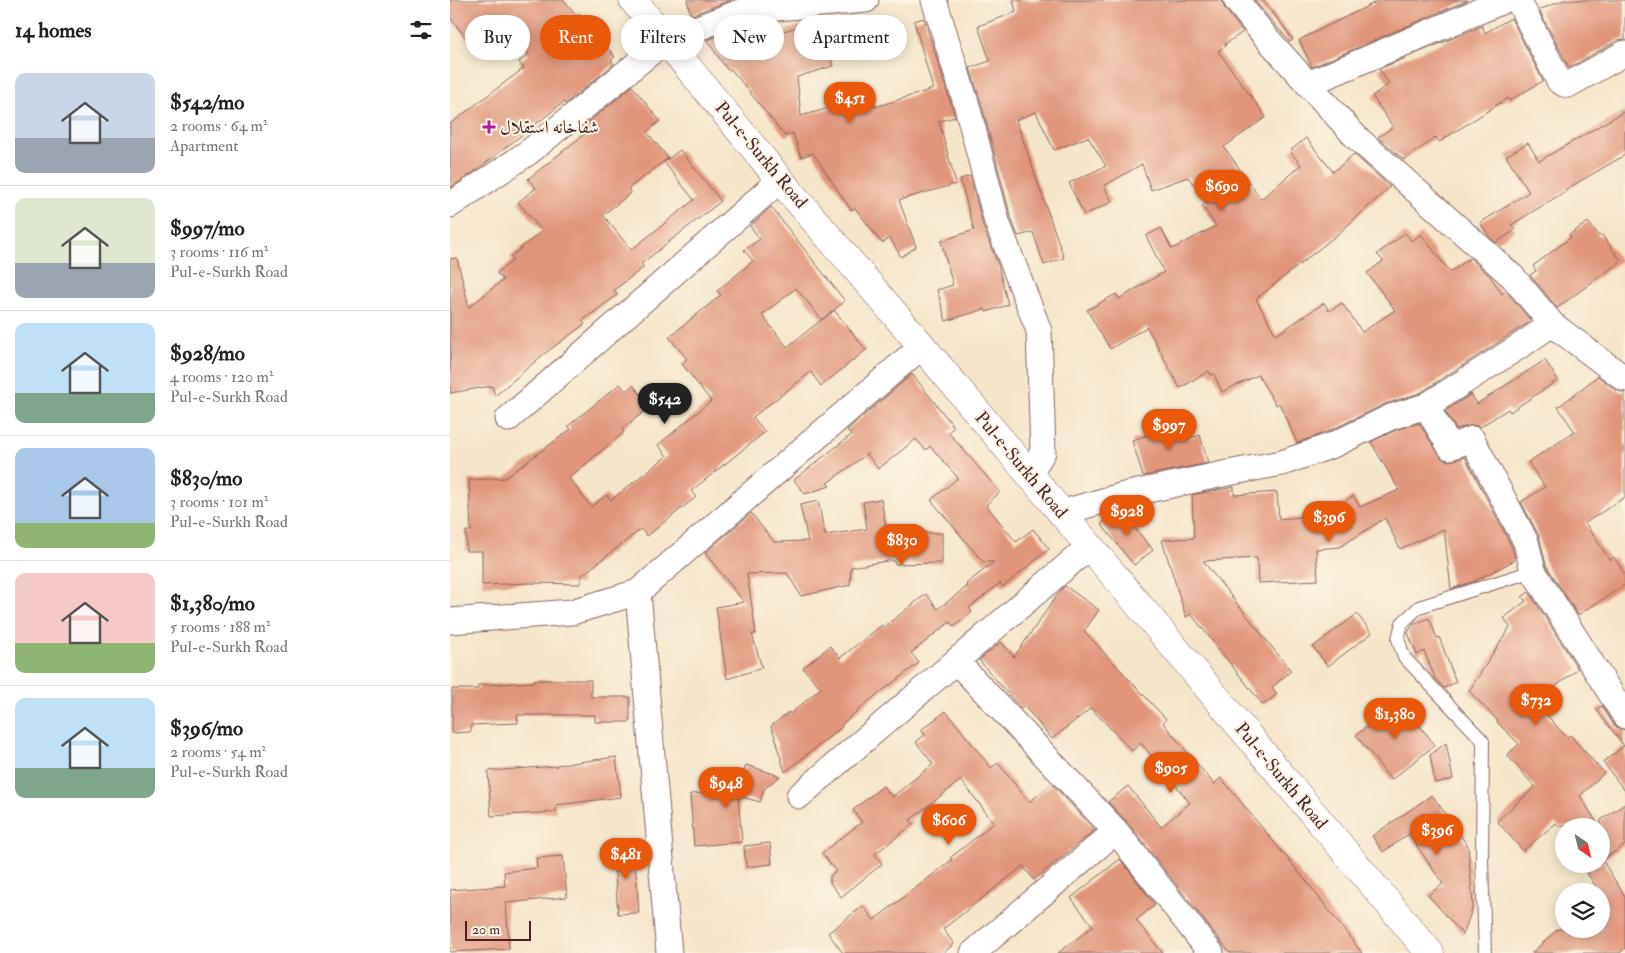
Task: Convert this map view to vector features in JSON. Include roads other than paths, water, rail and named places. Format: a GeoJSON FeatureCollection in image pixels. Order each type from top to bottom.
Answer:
{"type":"FeatureCollection","features":[{"type":"Feature","properties":{"kind":"street","name":"Pul-e-Surkh Road"},"geometry":{"type":"LineString","coordinates":[[632,0],[645,15]]}},
{"type":"Feature","properties":{"kind":"street"},"geometry":{"type":"LineString","coordinates":[[704,26],[743,11],[866,0]]}},
{"type":"Feature","properties":{"kind":"street"},"geometry":{"type":"LineString","coordinates":[[934,0],[967,106],[997,222],[1039,331],[1043,452],[1029,474]]}},
{"type":"Feature","properties":{"kind":"street"},"geometry":{"type":"LineString","coordinates":[[1236,0],[1264,35],[1356,137],[1513,277],[1552,324],[1625,379]]}},
{"type":"Feature","properties":{"kind":"street"},"geometry":{"type":"LineString","coordinates":[[1308,84],[1505,0]]}},
{"type":"Feature","properties":{"kind":"street"},"geometry":{"type":"LineString","coordinates":[[1518,0],[1559,81],[1564,84],[1568,85],[1625,53]]}},
{"type":"Feature","properties":{"kind":"street"},"geometry":{"type":"LineString","coordinates":[[450,205],[529,152],[642,60]]}},
{"type":"Feature","properties":{"kind":"street","name":"Pul-e-Surkh Road"},"geometry":{"type":"LineString","coordinates":[[682,60],[780,180],[922,346],[1430,953]]}},
{"type":"Feature","properties":{"kind":"street"},"geometry":{"type":"LineString","coordinates":[[508,419],[780,180]]}},
{"type":"Feature","properties":{"kind":"street"},"geometry":{"type":"LineString","coordinates":[[1060,513],[1228,472],[1282,463],[1333,445],[1391,417],[1426,406],[1552,324]]}},
{"type":"Feature","properties":{"kind":"street"},"geometry":{"type":"LineString","coordinates":[[450,621],[572,612],[638,592],[922,346]]}},
{"type":"Feature","properties":{"kind":"street"},"geometry":{"type":"LineString","coordinates":[[1426,406],[1450,448],[1472,438],[1526,542],[1533,571],[1625,716]]}},
{"type":"Feature","properties":{"kind":"street"},"geometry":{"type":"LineString","coordinates":[[799,796],[1090,546]]}},
{"type":"Feature","properties":{"kind":"street"},"geometry":{"type":"LineString","coordinates":[[638,592],[669,953]]}},
{"type":"Feature","properties":{"kind":"street"},"geometry":{"type":"LineString","coordinates":[[956,661],[1116,831],[1211,953]]}},
{"type":"Feature","properties":{"kind":"street"},"geometry":{"type":"LineString","coordinates":[[973,953],[1116,831]]}},
{"type":"Feature","properties":{"kind":"lane"},"geometry":{"type":"LineString","coordinates":[[1485,953],[1482,861],[1482,741],[1404,657],[1398,639],[1402,623],[1419,608],[1533,571]]}},
{"type":"Feature","properties":{"kind":"place","name":"شفاخانه استقلال"},"geometry":{"type":"Point","coordinates":[489,127]}}]}
